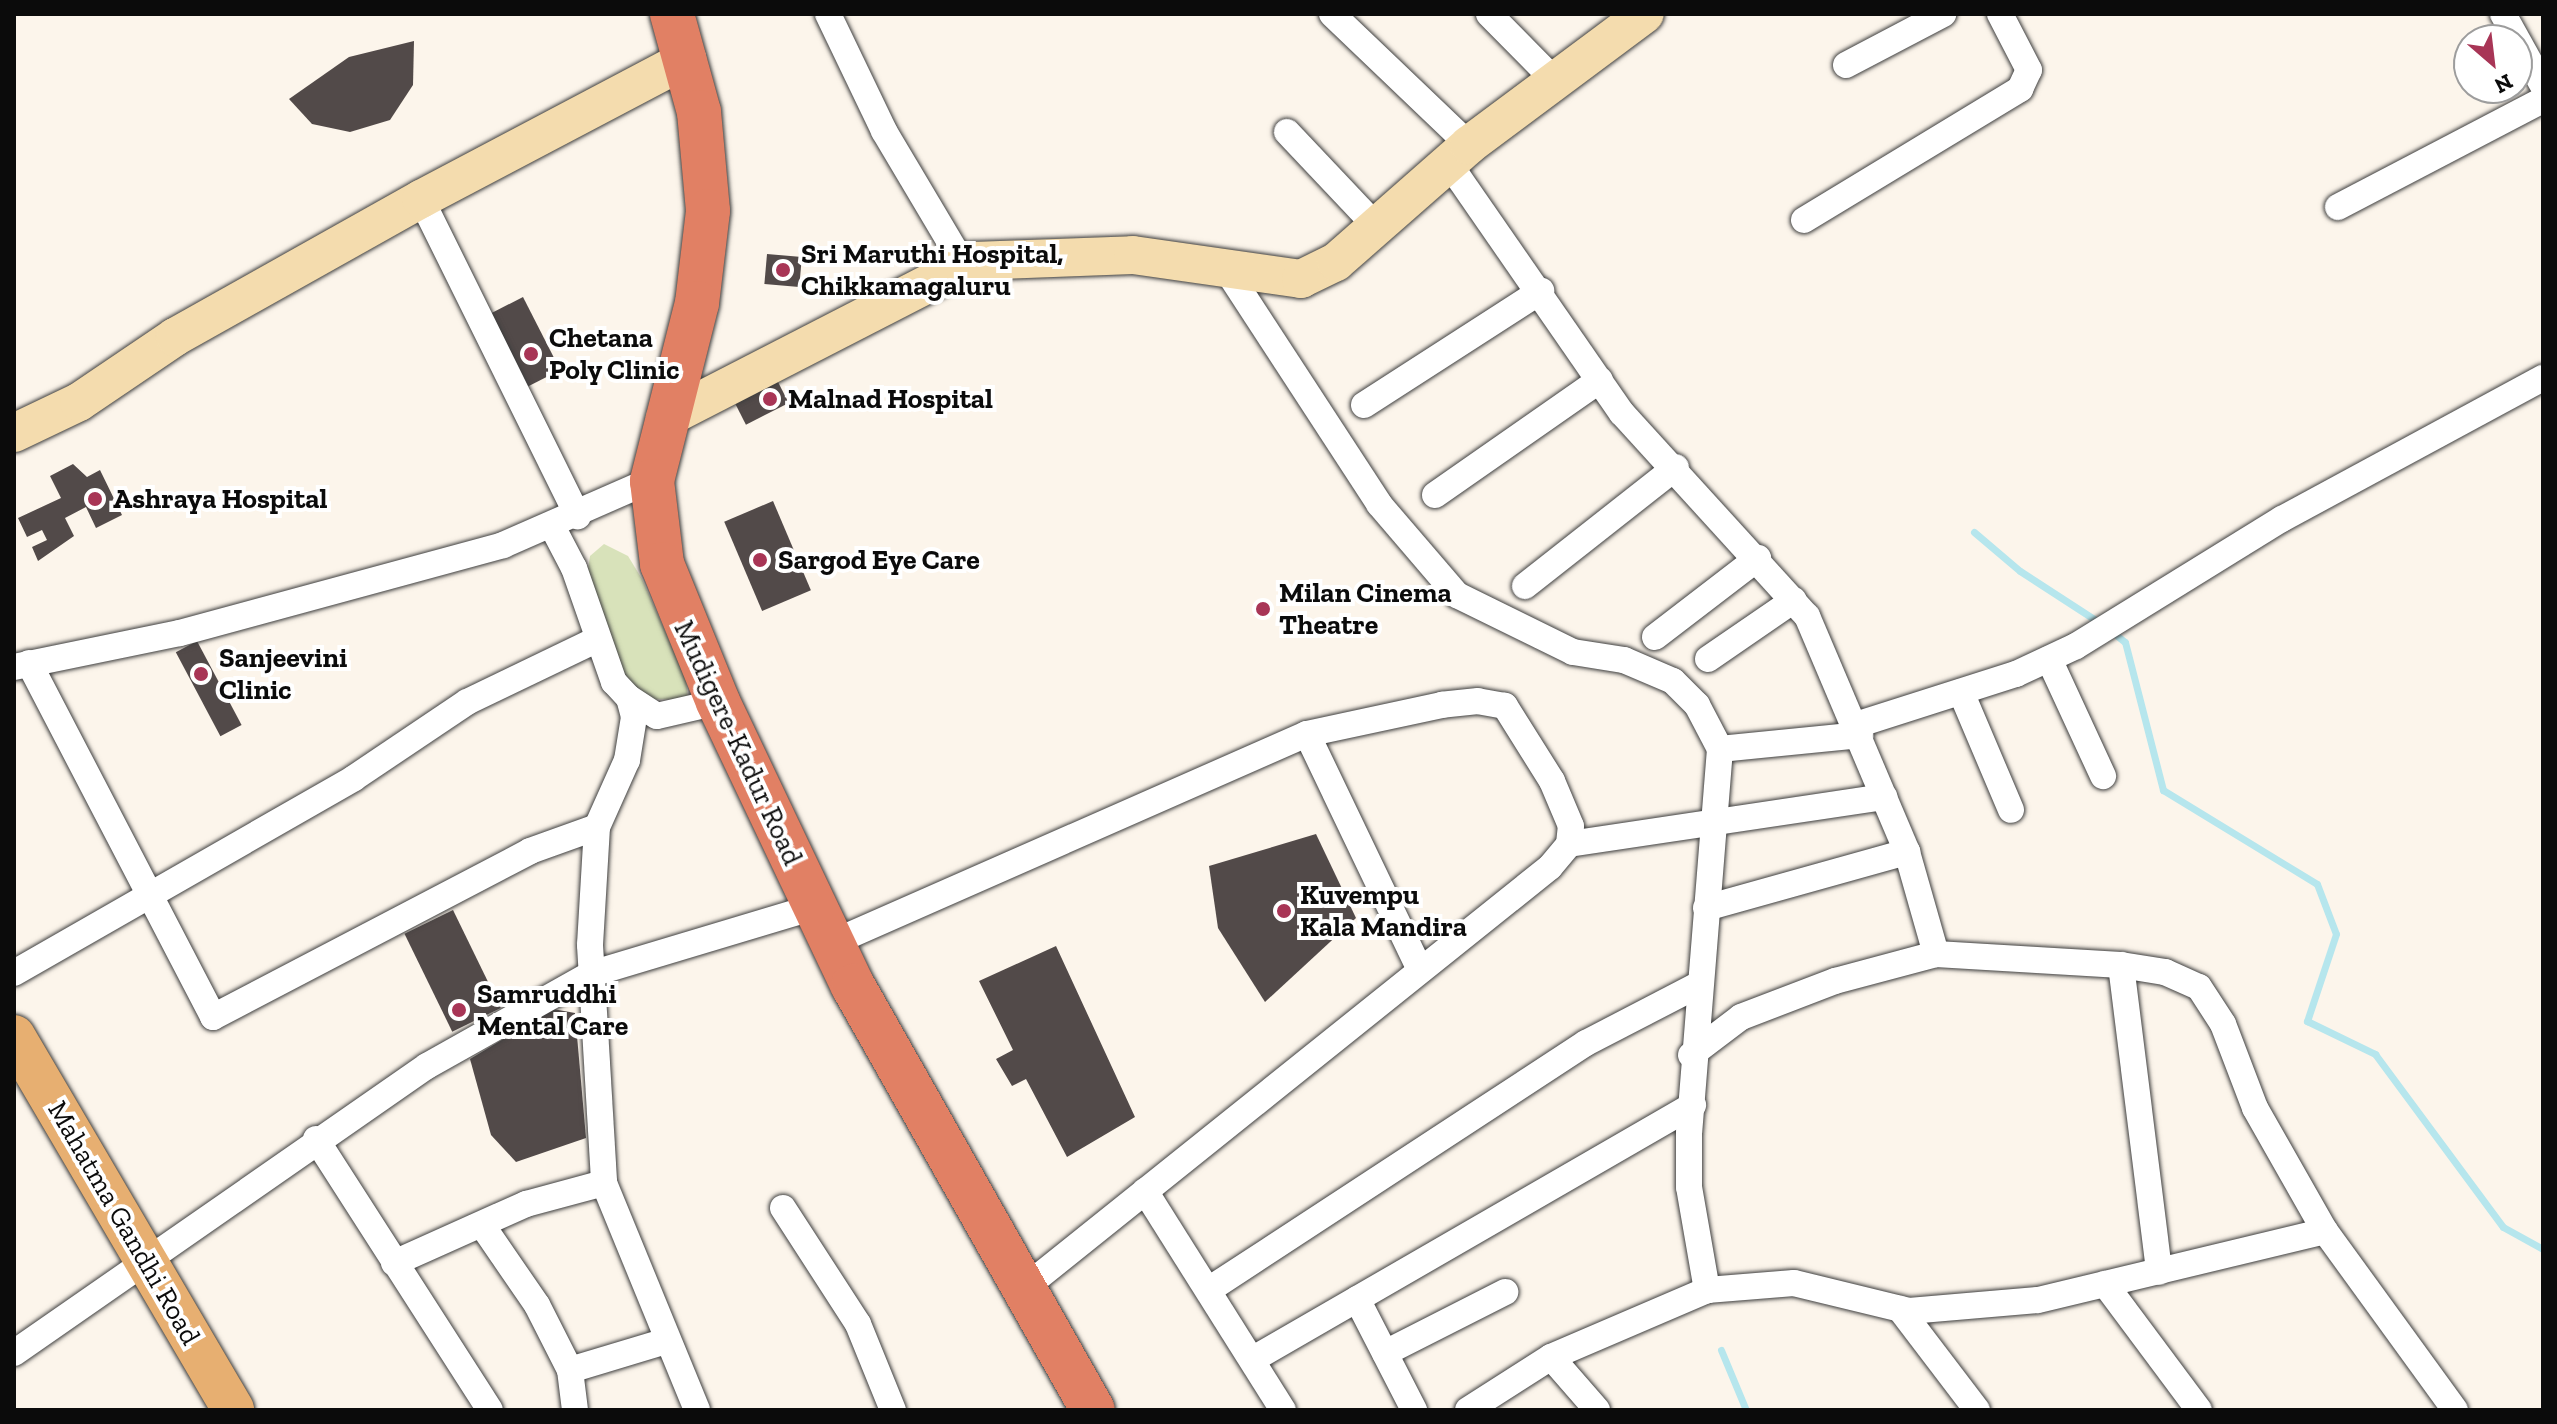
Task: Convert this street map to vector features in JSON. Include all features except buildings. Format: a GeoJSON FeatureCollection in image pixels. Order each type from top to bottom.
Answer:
{"type":"FeatureCollection","features":[{"type":"Feature","properties":{"kind":"highway","name":"Mudigere-Kadur Road"},"geometry":{"type":"LineString","coordinates":[[672,14],[687,59],[706,158],[706,256],[664,474],[662,564],[718,702],[835,927],[1036,1279],[1121,1410]]}},
{"type":"Feature","properties":{"kind":"highway","name":"Mudigere-Kadur Road"},"geometry":{"type":"LineString","coordinates":[[676,413],[713,321],[729,214],[726,129],[698,14]]}},
{"type":"Feature","properties":{"kind":"highway","name":"Mudigere-Kadur Road"},"geometry":{"type":"LineString","coordinates":[[664,474],[675,522],[700,597],[835,927]]}},
{"type":"Feature","properties":{"kind":"highway","name":"Mudigere-Kadur Road"},"geometry":{"type":"LineString","coordinates":[[1036,1279],[1093,1410]]}},
{"type":"Feature","properties":{"kind":"main road","name":"Mahatma Gandhi Road"},"geometry":{"type":"LineString","coordinates":[[14,1036],[233,1410]]}},
{"type":"Feature","properties":{"kind":"street"},"geometry":{"type":"LineString","coordinates":[[828,14],[884,131],[964,266]]}},
{"type":"Feature","properties":{"kind":"street"},"geometry":{"type":"LineString","coordinates":[[1332,14],[1460,155],[1541,291],[1622,413],[1676,467],[1807,616],[1858,730],[1907,852],[1936,954]]}},
{"type":"Feature","properties":{"kind":"street"},"geometry":{"type":"LineString","coordinates":[[1489,14],[1555,81]]}},
{"type":"Feature","properties":{"kind":"street"},"geometry":{"type":"LineString","coordinates":[[676,413],[973,261],[1133,255],[1228,272],[1301,279],[1336,262],[1375,225],[1599,43],[1645,14]]}},
{"type":"Feature","properties":{"kind":"street"},"geometry":{"type":"LineString","coordinates":[[1846,65],[1943,14]]}},
{"type":"Feature","properties":{"kind":"street"},"geometry":{"type":"LineString","coordinates":[[1804,220],[2020,89],[2029,70],[2000,14]]}},
{"type":"Feature","properties":{"kind":"street"},"geometry":{"type":"LineString","coordinates":[[2503,14],[2543,86]]}},
{"type":"Feature","properties":{"kind":"street"},"geometry":{"type":"LineString","coordinates":[[14,433],[79,402],[175,337],[421,199],[687,59]]}},
{"type":"Feature","properties":{"kind":"street"},"geometry":{"type":"LineString","coordinates":[[2338,207],[2543,100]]}},
{"type":"Feature","properties":{"kind":"street"},"geometry":{"type":"LineString","coordinates":[[1287,132],[1375,225]]}},
{"type":"Feature","properties":{"kind":"street"},"geometry":{"type":"LineString","coordinates":[[421,199],[578,516]]}},
{"type":"Feature","properties":{"kind":"street"},"geometry":{"type":"LineString","coordinates":[[1228,272],[1379,504],[1457,595],[1573,652],[1624,660],[1673,681],[1697,705],[1720,749],[1691,1055],[1693,1105],[1689,1187],[1707,1290]]}},
{"type":"Feature","properties":{"kind":"street"},"geometry":{"type":"LineString","coordinates":[[1364,405],[1541,291]]}},
{"type":"Feature","properties":{"kind":"street"},"geometry":{"type":"LineString","coordinates":[[1720,749],[1858,730],[2049,659],[2094,636],[2282,519],[2543,378]]}},
{"type":"Feature","properties":{"kind":"street"},"geometry":{"type":"LineString","coordinates":[[1435,495],[1600,380]]}},
{"type":"Feature","properties":{"kind":"street"},"geometry":{"type":"LineString","coordinates":[[1525,586],[1676,467]]}},
{"type":"Feature","properties":{"kind":"street"},"geometry":{"type":"LineString","coordinates":[[597,827],[530,851],[217,1017],[208,1012],[152,892],[22,665],[288,606],[552,526],[664,474]]}},
{"type":"Feature","properties":{"kind":"street"},"geometry":{"type":"LineString","coordinates":[[552,526],[614,682],[629,698],[657,716],[718,702]]}},
{"type":"Feature","properties":{"kind":"street"},"geometry":{"type":"LineString","coordinates":[[1655,637],[1758,558]]}},
{"type":"Feature","properties":{"kind":"street"},"geometry":{"type":"LineString","coordinates":[[1708,659],[1794,600]]}},
{"type":"Feature","properties":{"kind":"street"},"geometry":{"type":"LineString","coordinates":[[14,973],[354,778],[467,702],[598,639]]}},
{"type":"Feature","properties":{"kind":"street"},"geometry":{"type":"LineString","coordinates":[[2049,659],[2103,776]]}},
{"type":"Feature","properties":{"kind":"street"},"geometry":{"type":"LineString","coordinates":[[1961,692],[2011,810]]}},
{"type":"Feature","properties":{"kind":"street"},"geometry":{"type":"LineString","coordinates":[[629,698],[634,717],[627,760],[597,827],[591,974],[604,1183],[666,1341],[697,1410]]}},
{"type":"Feature","properties":{"kind":"street"},"geometry":{"type":"LineString","coordinates":[[14,1353],[316,1139],[427,1066],[591,974],[835,927],[1307,734],[1442,705],[1478,701],[1505,706],[1552,781],[1571,826],[1569,844],[1550,867],[1036,1279]]}},
{"type":"Feature","properties":{"kind":"street"},"geometry":{"type":"LineString","coordinates":[[1307,734],[1420,970]]}},
{"type":"Feature","properties":{"kind":"street"},"geometry":{"type":"LineString","coordinates":[[1569,844],[1712,820],[1885,797]]}},
{"type":"Feature","properties":{"kind":"street"},"geometry":{"type":"LineString","coordinates":[[1706,908],[1907,852]]}},
{"type":"Feature","properties":{"kind":"street"},"geometry":{"type":"LineString","coordinates":[[1691,1055],[1741,1017],[1835,981],[1936,954],[2121,965],[2165,972],[2199,987],[2223,1024],[2255,1108],[2325,1231],[2455,1410]]}},
{"type":"Feature","properties":{"kind":"street"},"geometry":{"type":"LineString","coordinates":[[2121,965],[2159,1272]]}},
{"type":"Feature","properties":{"kind":"street"},"geometry":{"type":"LineString","coordinates":[[1210,1289],[1586,1043],[1700,984]]}},
{"type":"Feature","properties":{"kind":"street"},"geometry":{"type":"LineString","coordinates":[[1255,1358],[1693,1105]]}},
{"type":"Feature","properties":{"kind":"street"},"geometry":{"type":"LineString","coordinates":[[316,1139],[490,1410]]}},
{"type":"Feature","properties":{"kind":"street"},"geometry":{"type":"LineString","coordinates":[[394,1263],[526,1204],[604,1183]]}},
{"type":"Feature","properties":{"kind":"street"},"geometry":{"type":"LineString","coordinates":[[1145,1191],[1255,1358],[1283,1410]]}},
{"type":"Feature","properties":{"kind":"street"},"geometry":{"type":"LineString","coordinates":[[783,1208],[858,1324],[893,1410]]}},
{"type":"Feature","properties":{"kind":"street"},"geometry":{"type":"LineString","coordinates":[[482,1225],[537,1305],[570,1370],[575,1410]]}},
{"type":"Feature","properties":{"kind":"street"},"geometry":{"type":"LineString","coordinates":[[1468,1410],[1551,1357],[1707,1290],[1794,1283],[1900,1309],[2038,1300],[2325,1231]]}},
{"type":"Feature","properties":{"kind":"street"},"geometry":{"type":"LineString","coordinates":[[2105,1284],[2199,1410]]}},
{"type":"Feature","properties":{"kind":"street"},"geometry":{"type":"LineString","coordinates":[[1385,1353],[1505,1292]]}},
{"type":"Feature","properties":{"kind":"street"},"geometry":{"type":"LineString","coordinates":[[1357,1299],[1414,1410]]}},
{"type":"Feature","properties":{"kind":"street"},"geometry":{"type":"LineString","coordinates":[[1900,1309],[1977,1410]]}},
{"type":"Feature","properties":{"kind":"street"},"geometry":{"type":"LineString","coordinates":[[570,1370],[666,1341]]}},
{"type":"Feature","properties":{"kind":"street"},"geometry":{"type":"LineString","coordinates":[[1551,1357],[1597,1410]]}},
{"type":"Feature","properties":{"kind":"green space"},"geometry":{"type":"Polygon","coordinates":[[[604,544],[628,556],[642,579],[686,679],[688,700],[651,699],[625,680],[587,576],[590,556],[604,544]]]}},
{"type":"Feature","properties":{"kind":"waterway"},"geometry":{"type":"LineString","coordinates":[[1974,532],[2020,571],[2100,623]]}},
{"type":"Feature","properties":{"kind":"waterway"},"geometry":{"type":"LineString","coordinates":[[2110,630],[2125,642],[2163,790],[2317,884],[2336,934],[2307,1021],[2375,1054],[2503,1227],[2543,1249]]}},
{"type":"Feature","properties":{"kind":"waterway"},"geometry":{"type":"LineString","coordinates":[[1721,1350],[1746,1410]]}},
{"type":"Feature","properties":{"kind":"place","name":"Sri Maruthi Hospital, Chikkamagaluru"},"geometry":{"type":"Point","coordinates":[783,270]}},
{"type":"Feature","properties":{"kind":"place","name":"Chetana Poly Clinic"},"geometry":{"type":"Point","coordinates":[531,354]}},
{"type":"Feature","properties":{"kind":"place","name":"Malnad Hospital"},"geometry":{"type":"Point","coordinates":[770,399]}},
{"type":"Feature","properties":{"kind":"place","name":"Ashraya Hospital"},"geometry":{"type":"Point","coordinates":[95,499]}},
{"type":"Feature","properties":{"kind":"place","name":"Sargod Eye Care"},"geometry":{"type":"Point","coordinates":[760,560]}},
{"type":"Feature","properties":{"kind":"place","name":"Milan Cinema Theatre"},"geometry":{"type":"Point","coordinates":[1263,609]}},
{"type":"Feature","properties":{"kind":"place","name":"Sanjeevini Clinic"},"geometry":{"type":"Point","coordinates":[201,674]}},
{"type":"Feature","properties":{"kind":"place","name":"Kuvempu Kala Mandira"},"geometry":{"type":"Point","coordinates":[1284,911]}},
{"type":"Feature","properties":{"kind":"place","name":"Samruddhi Mental Care"},"geometry":{"type":"Point","coordinates":[459,1010]}}]}
